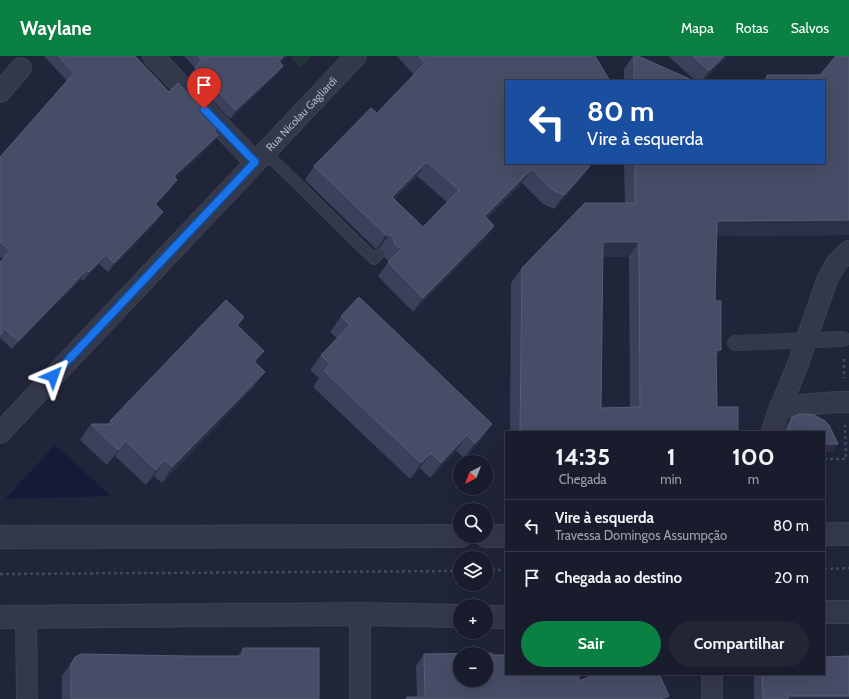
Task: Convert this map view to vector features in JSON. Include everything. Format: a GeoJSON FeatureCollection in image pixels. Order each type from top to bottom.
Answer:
{"type":"FeatureCollection","features":[{"type":"Feature","properties":{"kind":"street"},"geometry":{"type":"LineString","coordinates":[[153,56],[260,157]]}},
{"type":"Feature","properties":{"kind":"street","name":"Rua Nicolau Gagliardi"},"geometry":{"type":"LineString","coordinates":[[0,433],[356,56]]}},
{"type":"Feature","properties":{"kind":"street"},"geometry":{"type":"LineString","coordinates":[[0,92],[20,68]]}},
{"type":"Feature","properties":{"kind":"street"},"geometry":{"type":"LineString","coordinates":[[772,431],[828,280],[838,262],[849,251]]}},
{"type":"Feature","properties":{"kind":"street"},"geometry":{"type":"LineString","coordinates":[[735,343],[843,339]]}},
{"type":"Feature","properties":{"kind":"street"},"geometry":{"type":"LineString","coordinates":[[780,407],[849,402]]}},
{"type":"Feature","properties":{"kind":"street"},"geometry":{"type":"LineString","coordinates":[[825,534],[849,534]]}},
{"type":"Feature","properties":{"kind":"street"},"geometry":{"type":"LineString","coordinates":[[0,536],[453,536]]}},
{"type":"Feature","properties":{"kind":"street"},"geometry":{"type":"LineString","coordinates":[[493,536],[505,536]]}},
{"type":"Feature","properties":{"kind":"street"},"geometry":{"type":"LineString","coordinates":[[825,612],[849,612]]}},
{"type":"Feature","properties":{"kind":"street"},"geometry":{"type":"LineString","coordinates":[[360,614],[360,699]]}},
{"type":"Feature","properties":{"kind":"street"},"geometry":{"type":"LineString","coordinates":[[0,617],[360,614],[453,616]]}},
{"type":"Feature","properties":{"kind":"street"},"geometry":{"type":"LineString","coordinates":[[26,616],[27,699]]}},
{"type":"Feature","properties":{"kind":"street"},"geometry":{"type":"LineString","coordinates":[[493,617],[505,617]]}},
{"type":"Feature","properties":{"kind":"street"},"geometry":{"type":"LineString","coordinates":[[712,675],[712,699]]}},
{"type":"Feature","properties":{"kind":"lane"},"geometry":{"type":"LineString","coordinates":[[260,157],[374,259],[378,254]]}},
{"type":"Feature","properties":{"kind":"path"},"geometry":{"type":"LineString","coordinates":[[825,459],[846,459]]}},
{"type":"Feature","properties":{"kind":"path"},"geometry":{"type":"LineString","coordinates":[[825,568],[849,568]]}},
{"type":"Feature","properties":{"kind":"path"},"geometry":{"type":"LineString","coordinates":[[0,574],[453,570]]}},
{"type":"Feature","properties":{"kind":"path"},"geometry":{"type":"LineString","coordinates":[[493,570],[505,570]]}},
{"type":"Feature","properties":{"kind":"shaded area"},"geometry":{"type":"Polygon","coordinates":[[[289,56],[312,56],[301,68],[289,56]]]}},
{"type":"Feature","properties":{"kind":"water"},"geometry":{"type":"Polygon","coordinates":[[[55,445],[111,496],[5,499],[55,445]]]}},
{"type":"Feature","properties":{"kind":"building"},"geometry":{"type":"Polygon","coordinates":[[[58,56],[135,56],[169,92],[178,83],[219,126],[214,131],[218,135],[174,176],[177,180],[155,204],[163,212],[114,263],[106,255],[89,272],[87,270],[18,341],[5,329],[0,335],[0,262],[10,251],[0,242],[0,157],[74,73],[58,56]]]}},
{"type":"Feature","properties":{"kind":"building"},"geometry":{"type":"Polygon","coordinates":[[[198,56],[284,56],[279,61],[283,66],[236,110],[195,68],[202,60],[198,56]]]}},
{"type":"Feature","properties":{"kind":"building"},"geometry":{"type":"Polygon","coordinates":[[[419,56],[595,56],[609,80],[505,80],[505,164],[590,164],[564,195],[553,190],[532,169],[485,216],[494,226],[423,298],[388,262],[401,249],[394,243],[392,236],[386,235],[314,166],[371,108],[377,113],[425,63],[419,56]],[[427,162],[392,197],[423,227],[459,190],[427,162]]]}},
{"type":"Feature","properties":{"kind":"building"},"geometry":{"type":"Polygon","coordinates":[[[634,56],[638,56],[692,80],[634,80],[634,56]]]}},
{"type":"Feature","properties":{"kind":"building"},"geometry":{"type":"Polygon","coordinates":[[[693,56],[724,56],[709,71],[693,56]]]}},
{"type":"Feature","properties":{"kind":"building"},"geometry":{"type":"Polygon","coordinates":[[[836,56],[849,56],[849,220],[717,221],[715,301],[721,301],[721,350],[716,350],[717,407],[738,407],[738,431],[520,431],[522,268],[585,203],[635,203],[635,164],[825,164],[825,80],[767,80],[767,75],[820,75],[836,56]],[[603,242],[601,408],[640,407],[639,242],[603,242]]]}},
{"type":"Feature","properties":{"kind":"building"},"geometry":{"type":"Polygon","coordinates":[[[359,297],[492,424],[475,443],[467,435],[441,463],[431,453],[421,463],[324,371],[330,364],[321,355],[350,325],[341,316],[359,297]]]}},
{"type":"Feature","properties":{"kind":"building"},"geometry":{"type":"Polygon","coordinates":[[[226,300],[244,317],[237,325],[264,351],[254,361],[265,372],[172,467],[165,460],[156,470],[126,441],[118,450],[91,424],[114,424],[110,421],[226,300]]]}},
{"type":"Feature","properties":{"kind":"building"},"geometry":{"type":"Polygon","coordinates":[[[800,414],[806,414],[814,415],[825,421],[829,425],[838,444],[825,444],[825,431],[787,431],[792,417],[800,414]]]}},
{"type":"Feature","properties":{"kind":"building"},"geometry":{"type":"Polygon","coordinates":[[[243,648],[319,648],[319,699],[71,698],[71,664],[75,657],[81,654],[243,656],[243,648]]]}},
{"type":"Feature","properties":{"kind":"building"},"geometry":{"type":"Polygon","coordinates":[[[424,654],[453,654],[453,687],[493,687],[493,655],[505,655],[505,675],[579,675],[579,681],[593,675],[659,675],[669,696],[661,699],[407,699],[407,697],[425,697],[424,654]]]}},
{"type":"Feature","properties":{"kind":"building"},"geometry":{"type":"Polygon","coordinates":[[[849,656],[849,696],[788,696],[788,699],[763,699],[762,675],[825,675],[825,657],[849,656]]]}},
{"type":"Feature","properties":{"kind":"route"},"geometry":{"type":"LineString","coordinates":[[53,376],[255,162],[204,109]]}}]}
